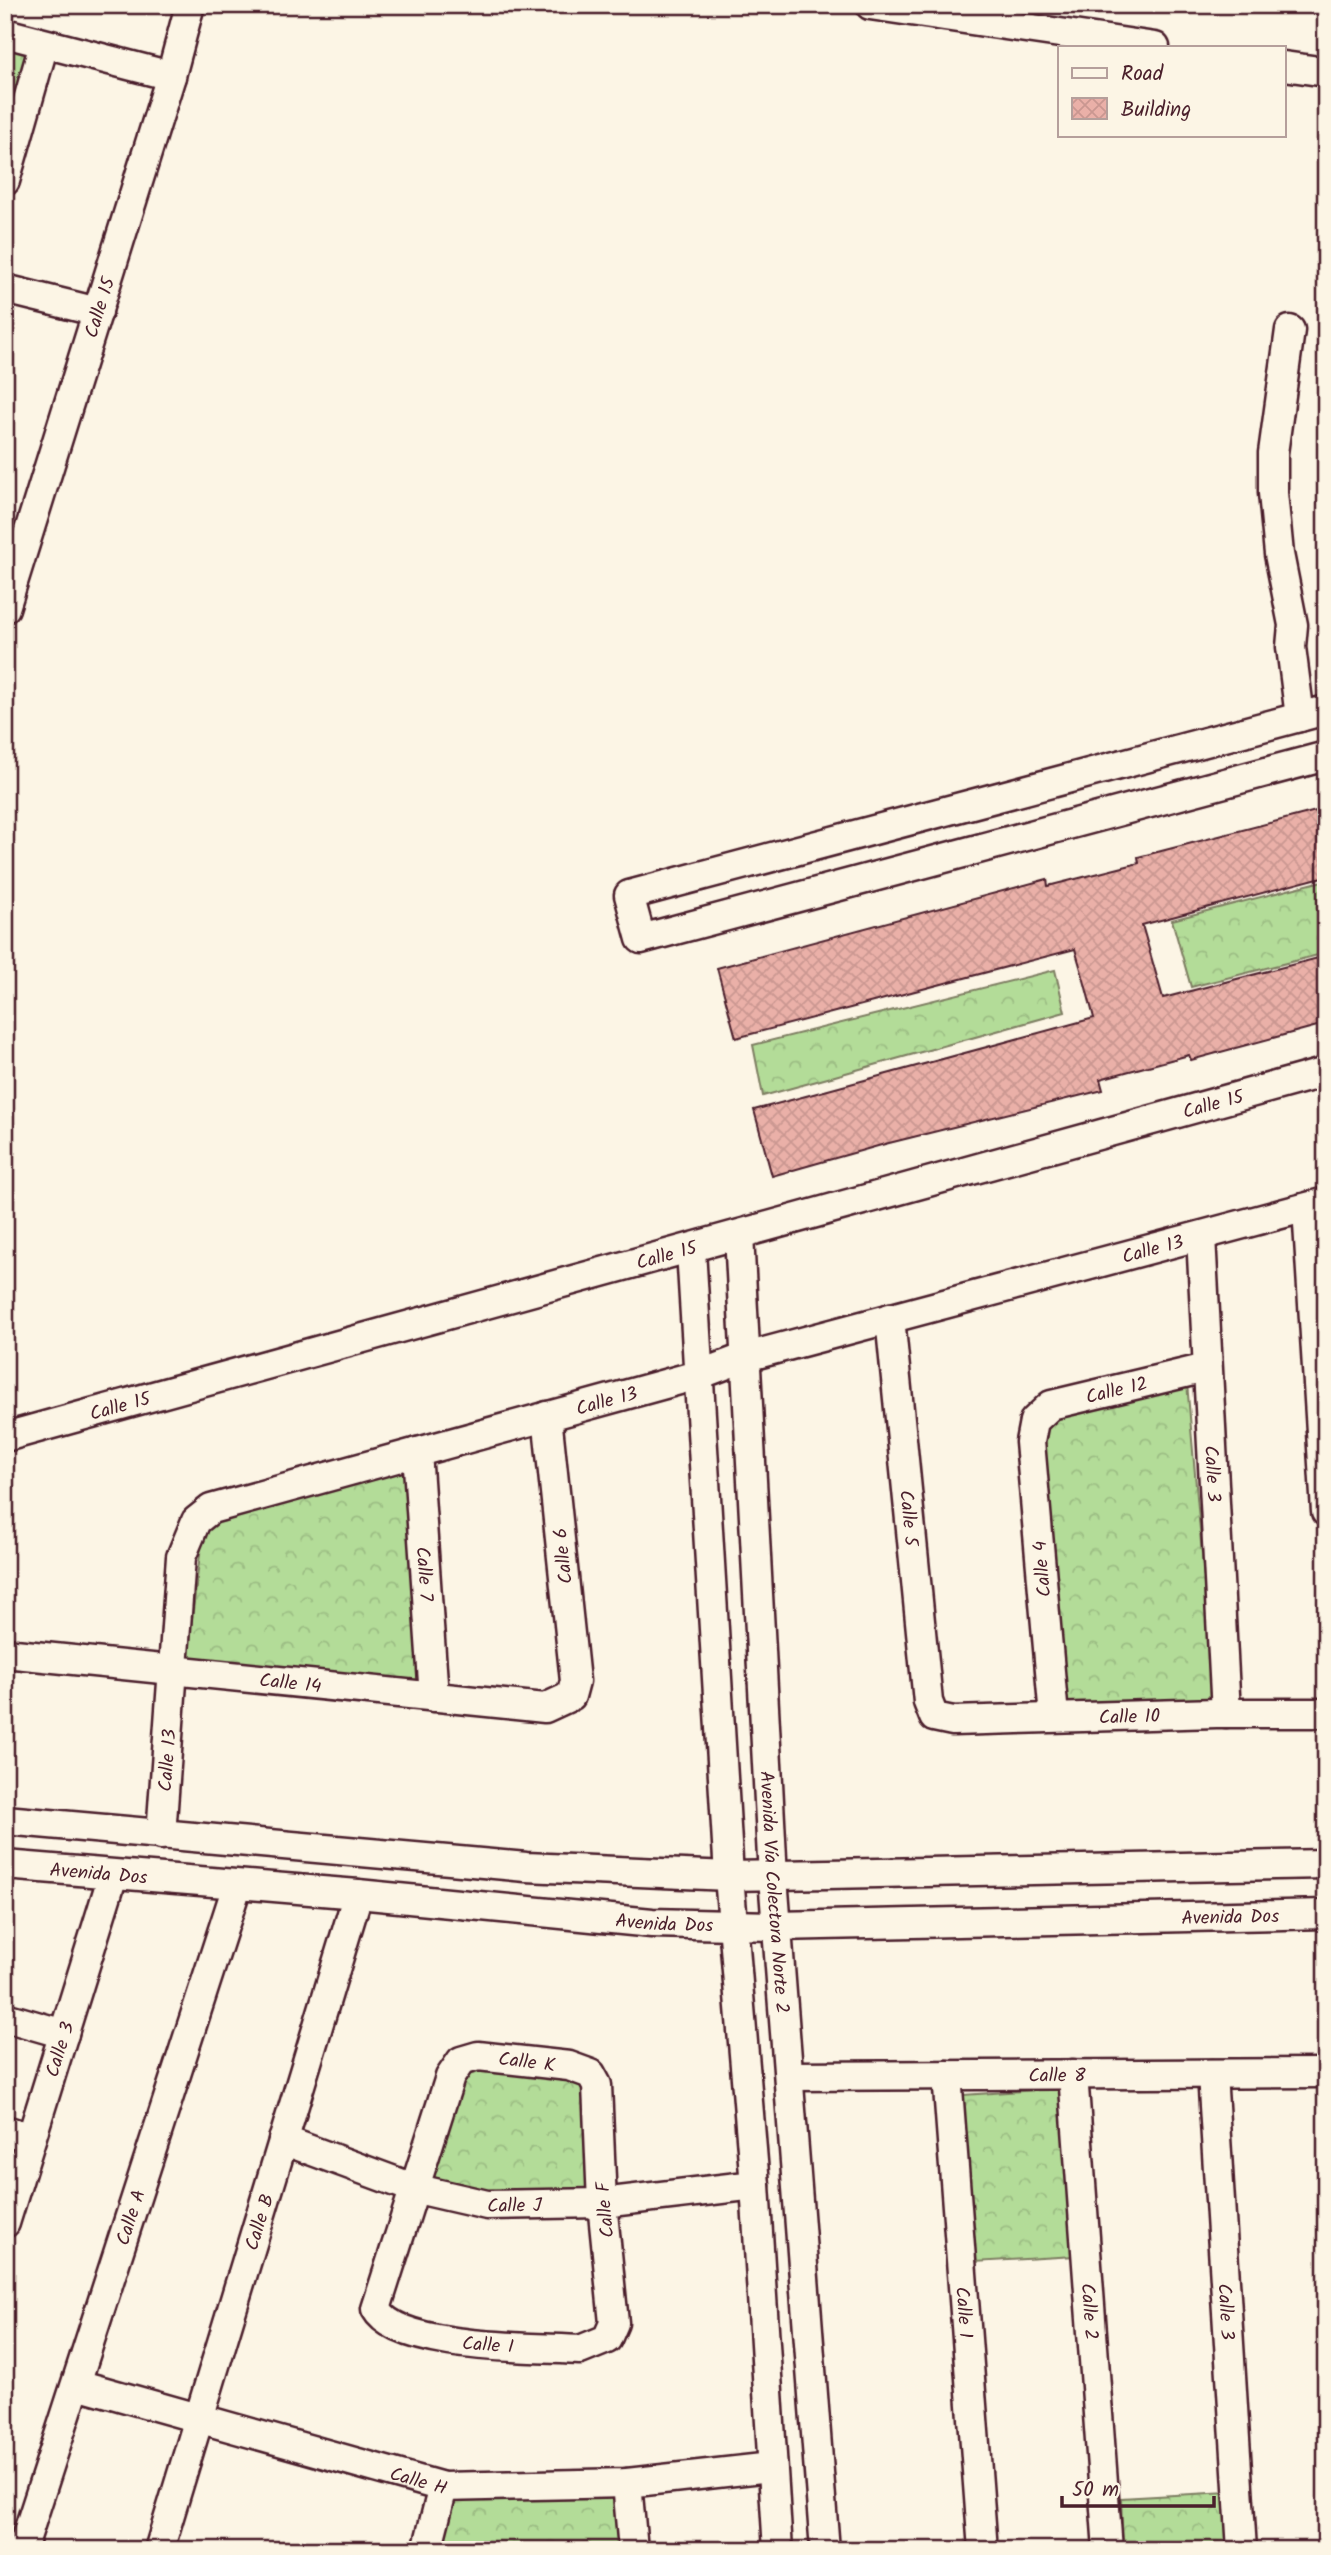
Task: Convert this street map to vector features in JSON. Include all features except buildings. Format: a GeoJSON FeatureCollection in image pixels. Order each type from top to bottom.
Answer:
{"type":"FeatureCollection","features":[{"type":"Feature","properties":{"kind":"street","name":"Calle 15"},"geometry":{"type":"LineString","coordinates":[[5,608],[171,76],[190,5]]}},
{"type":"Feature","properties":{"kind":"street"},"geometry":{"type":"LineString","coordinates":[[870,5],[1001,15],[1150,46]]}},
{"type":"Feature","properties":{"kind":"street"},"geometry":{"type":"LineString","coordinates":[[5,33],[171,76]]}},
{"type":"Feature","properties":{"kind":"street"},"geometry":{"type":"LineString","coordinates":[[8,164],[44,44]]}},
{"type":"Feature","properties":{"kind":"street"},"geometry":{"type":"LineString","coordinates":[[1286,66],[1326,72]]}},
{"type":"Feature","properties":{"kind":"street"},"geometry":{"type":"LineString","coordinates":[[5,289],[98,312]]}},
{"type":"Feature","properties":{"kind":"street"},"geometry":{"type":"LineString","coordinates":[[1290,330],[1273,453],[1273,493],[1279,554],[1293,625],[1291,648],[1294,685],[1313,713],[629,895],[641,939],[1326,756]]}},
{"type":"Feature","properties":{"kind":"street"},"geometry":{"type":"LineString","coordinates":[[672,884],[684,929]]}},
{"type":"Feature","properties":{"kind":"street","name":"Calle 15"},"geometry":{"type":"LineString","coordinates":[[5,1437],[691,1250],[1326,1072]]}},
{"type":"Feature","properties":{"kind":"street"},"geometry":{"type":"LineString","coordinates":[[1316,1205],[1326,1512]]}},
{"type":"Feature","properties":{"kind":"street","name":"Calle 13"},"geometry":{"type":"LineString","coordinates":[[161,1835],[175,1671],[181,1557],[196,1521],[211,1509],[701,1374],[746,1357],[1316,1205]]}},
{"type":"Feature","properties":{"kind":"street","name":"Avenida Vía Colectora Norte 2"},"geometry":{"type":"LineString","coordinates":[[739,1235],[773,1877],[825,2550]]}},
{"type":"Feature","properties":{"kind":"street","name":"Calle 3"},"geometry":{"type":"LineString","coordinates":[[1201,1236],[1226,1713]]}},
{"type":"Feature","properties":{"kind":"street"},"geometry":{"type":"LineString","coordinates":[[691,1250],[701,1374],[729,1876],[755,2185],[778,2550]]}},
{"type":"Feature","properties":{"kind":"street","name":"Calle 5"},"geometry":{"type":"LineString","coordinates":[[890,1318],[928,1702],[934,1717]]}},
{"type":"Feature","properties":{"kind":"street","name":"Calle 12"},"geometry":{"type":"LineString","coordinates":[[1034,1421],[1051,1405],[1206,1368]]}},
{"type":"Feature","properties":{"kind":"street","name":"Calle 6"},"geometry":{"type":"LineString","coordinates":[[547,1416],[575,1681],[571,1696]]}},
{"type":"Feature","properties":{"kind":"street","name":"Calle 4"},"geometry":{"type":"LineString","coordinates":[[1034,1421],[1030,1442],[1054,1717]]}},
{"type":"Feature","properties":{"kind":"street","name":"Calle 7"},"geometry":{"type":"LineString","coordinates":[[417,1452],[434,1697]]}},
{"type":"Feature","properties":{"kind":"street","name":"Calle 14"},"geometry":{"type":"LineString","coordinates":[[5,1653],[545,1708],[571,1696]]}},
{"type":"Feature","properties":{"kind":"street","name":"Calle 10"},"geometry":{"type":"LineString","coordinates":[[934,1717],[953,1721],[1226,1713],[1326,1713]]}},
{"type":"Feature","properties":{"kind":"street"},"geometry":{"type":"LineString","coordinates":[[5,1820],[526,1867],[729,1876],[1326,1864]]}},
{"type":"Feature","properties":{"kind":"street","name":"Avenida Dos"},"geometry":{"type":"LineString","coordinates":[[5,1865],[358,1894],[652,1923],[777,1926],[1326,1914]]}},
{"type":"Feature","properties":{"kind":"street","name":"Calle 3"},"geometry":{"type":"LineString","coordinates":[[5,2223],[18,2134],[64,2035],[113,1875]]}},
{"type":"Feature","properties":{"kind":"street","name":"Calle A"},"geometry":{"type":"LineString","coordinates":[[22,2550],[237,1886]]}},
{"type":"Feature","properties":{"kind":"street","name":"Calle B"},"geometry":{"type":"LineString","coordinates":[[159,2550],[358,1894]]}},
{"type":"Feature","properties":{"kind":"street"},"geometry":{"type":"LineString","coordinates":[[5,2017],[64,2035]]}},
{"type":"Feature","properties":{"kind":"street","name":"Calle K"},"geometry":{"type":"LineString","coordinates":[[413,2188],[450,2077],[461,2061],[478,2056],[569,2066],[591,2074]]}},
{"type":"Feature","properties":{"kind":"street","name":"Calle 8"},"geometry":{"type":"LineString","coordinates":[[789,2076],[1326,2073]]}},
{"type":"Feature","properties":{"kind":"street","name":"Calle F"},"geometry":{"type":"LineString","coordinates":[[591,2074],[597,2085],[602,2203],[614,2323],[607,2339],[601,2342]]}},
{"type":"Feature","properties":{"kind":"street","name":"Calle 2"},"geometry":{"type":"LineString","coordinates":[[1073,2074],[1108,2550]]}},
{"type":"Feature","properties":{"kind":"street","name":"Calle 3"},"geometry":{"type":"LineString","coordinates":[[1212,2074],[1242,2550]]}},
{"type":"Feature","properties":{"kind":"street","name":"Calle 1"},"geometry":{"type":"LineString","coordinates":[[947,2075],[983,2550]]}},
{"type":"Feature","properties":{"kind":"street","name":"Calle J"},"geometry":{"type":"LineString","coordinates":[[283,2140],[413,2188],[487,2205],[602,2203],[755,2185]]}},
{"type":"Feature","properties":{"kind":"street","name":"Calle I"},"geometry":{"type":"LineString","coordinates":[[413,2188],[376,2304],[380,2316],[392,2326],[429,2338],[580,2350],[601,2342]]}},
{"type":"Feature","properties":{"kind":"street","name":"Calle H"},"geometry":{"type":"LineString","coordinates":[[77,2384],[443,2487],[627,2483],[772,2467]]}},
{"type":"Feature","properties":{"kind":"street"},"geometry":{"type":"LineString","coordinates":[[627,2483],[633,2550]]}},
{"type":"Feature","properties":{"kind":"street"},"geometry":{"type":"LineString","coordinates":[[427,2550],[443,2487]]}},
{"type":"Feature","properties":{"kind":"green space"},"geometry":{"type":"Polygon","coordinates":[[[5,44],[31,52],[5,148],[5,44]]]}},
{"type":"Feature","properties":{"kind":"green space"},"geometry":{"type":"Polygon","coordinates":[[[1326,880],[1326,953],[1191,987],[1172,920],[1326,880]]]}},
{"type":"Feature","properties":{"kind":"green space"},"geometry":{"type":"Polygon","coordinates":[[[1055,970],[1065,1012],[763,1096],[753,1045],[1055,970]]]}},
{"type":"Feature","properties":{"kind":"green space"},"geometry":{"type":"Polygon","coordinates":[[[1187,1383],[1216,1713],[1062,1705],[1041,1436],[1056,1417],[1187,1383]]]}},
{"type":"Feature","properties":{"kind":"green space"},"geometry":{"type":"Polygon","coordinates":[[[407,1465],[424,1680],[412,1691],[187,1659],[202,1538],[212,1521],[407,1465]]]}},
{"type":"Feature","properties":{"kind":"green space"},"geometry":{"type":"Polygon","coordinates":[[[465,2069],[581,2082],[588,2091],[593,2191],[513,2199],[432,2186],[426,2174],[465,2069]]]}},
{"type":"Feature","properties":{"kind":"green space"},"geometry":{"type":"Polygon","coordinates":[[[1066,2088],[1075,2256],[974,2262],[963,2095],[1066,2088]]]}},
{"type":"Feature","properties":{"kind":"green space"},"geometry":{"type":"Polygon","coordinates":[[[611,2492],[618,2500],[622,2550],[440,2550],[455,2500],[611,2492]]]}},
{"type":"Feature","properties":{"kind":"green space"},"geometry":{"type":"Polygon","coordinates":[[[1228,2492],[1232,2550],[1123,2550],[1121,2498],[1228,2492]]]}}]}
